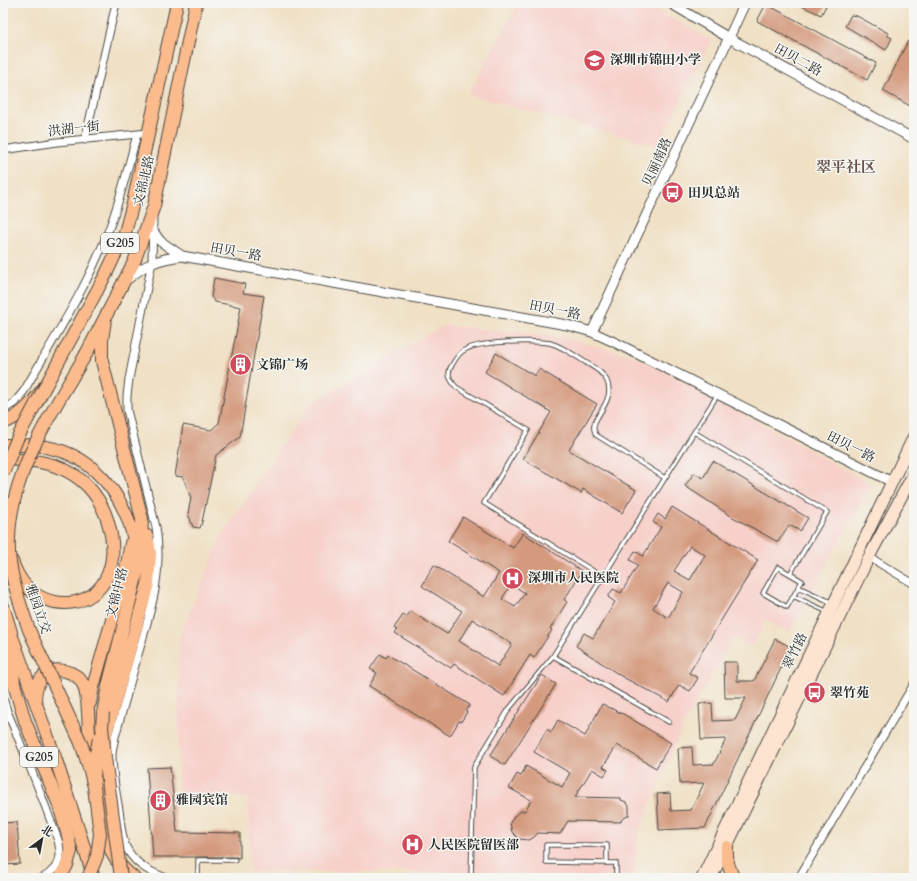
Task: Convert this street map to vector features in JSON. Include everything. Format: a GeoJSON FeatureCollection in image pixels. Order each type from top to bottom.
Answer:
{"type":"FeatureCollection","features":[{"type":"Feature","properties":{"kind":"main road","name":"文锦北路"},"geometry":{"type":"LineString","coordinates":[[46,385],[106,274],[124,236],[133,203],[142,134],[177,3]]}},
{"type":"Feature","properties":{"kind":"main road","name":"文锦北路"},"geometry":{"type":"LineString","coordinates":[[86,354],[124,283],[154,206],[196,3]]}},
{"type":"Feature","properties":{"kind":"main road","name":"文锦中路"},"geometry":{"type":"LineString","coordinates":[[105,317],[102,340],[102,361],[142,519],[141,548],[136,577],[108,686],[102,727],[121,878]]}},
{"type":"Feature","properties":{"kind":"main road","name":"雅园立交"},"geometry":{"type":"LineString","coordinates":[[86,354],[35,444],[20,478],[12,509],[9,538],[12,576],[29,630],[81,743],[97,784],[99,845],[93,875]]}},
{"type":"Feature","properties":{"kind":"main road"},"geometry":{"type":"LineString","coordinates":[[3,423],[10,421],[24,410],[35,400],[46,385]]}},
{"type":"Feature","properties":{"kind":"main road","name":"G205"},"geometry":{"type":"LineString","coordinates":[[3,473],[17,439],[46,385]]}},
{"type":"Feature","properties":{"kind":"main road","name":"翠竹路"},"geometry":{"type":"LineString","coordinates":[[702,878],[914,436]]}},
{"type":"Feature","properties":{"kind":"main road"},"geometry":{"type":"LineString","coordinates":[[3,445],[45,446],[65,452],[82,461],[108,483],[121,504],[132,531],[137,562],[136,577]]}},
{"type":"Feature","properties":{"kind":"main road"},"geometry":{"type":"LineString","coordinates":[[3,460],[39,462],[55,466],[71,473],[84,483],[96,495],[104,508],[113,545],[112,559],[104,582],[98,590],[88,598],[78,602],[53,602],[32,591],[25,585],[15,569],[10,556]]}},
{"type":"Feature","properties":{"kind":"main road","name":"翠竹路"},"geometry":{"type":"LineString","coordinates":[[712,878],[869,557],[914,473]]}},
{"type":"Feature","properties":{"kind":"main road"},"geometry":{"type":"LineString","coordinates":[[97,784],[101,751],[148,584],[150,554],[142,519]]}},
{"type":"Feature","properties":{"kind":"main road"},"geometry":{"type":"LineString","coordinates":[[88,720],[93,687],[128,564],[132,531]]}},
{"type":"Feature","properties":{"kind":"main road","name":"G205"},"geometry":{"type":"LineString","coordinates":[[3,606],[11,632],[14,684],[25,721],[59,805],[68,836],[71,851],[67,864],[60,878]]}},
{"type":"Feature","properties":{"kind":"main road"},"geometry":{"type":"LineString","coordinates":[[11,632],[56,760],[93,875]]}},
{"type":"Feature","properties":{"kind":"main road"},"geometry":{"type":"LineString","coordinates":[[35,701],[35,690],[38,683],[46,673],[62,670],[78,677],[83,684],[86,693],[88,720],[97,784],[108,835],[113,854],[117,861],[134,878]]}},
{"type":"Feature","properties":{"kind":"main road"},"geometry":{"type":"LineString","coordinates":[[97,784],[95,759],[103,713]]}},
{"type":"Feature","properties":{"kind":"main road"},"geometry":{"type":"LineString","coordinates":[[727,847],[726,858],[734,878]]}},
{"type":"Feature","properties":{"kind":"street"},"geometry":{"type":"LineString","coordinates":[[85,140],[116,3]]}},
{"type":"Feature","properties":{"kind":"street","name":"田贝二路"},"geometry":{"type":"LineString","coordinates":[[670,3],[728,38],[914,139]]}},
{"type":"Feature","properties":{"kind":"street","name":"贝丽南路"},"geometry":{"type":"LineString","coordinates":[[592,332],[745,3]]}},
{"type":"Feature","properties":{"kind":"street"},"geometry":{"type":"LineString","coordinates":[[3,410],[14,403],[24,391],[75,302],[109,229],[142,134]]}},
{"type":"Feature","properties":{"kind":"street","name":"洪湖一街"},"geometry":{"type":"LineString","coordinates":[[3,150],[57,142],[142,134]]}},
{"type":"Feature","properties":{"kind":"street"},"geometry":{"type":"LineString","coordinates":[[154,206],[152,262],[129,378],[127,396],[128,410],[156,527],[159,547],[158,568],[152,606],[115,737],[112,753],[123,835],[127,848],[134,859],[143,867],[166,878]]}},
{"type":"Feature","properties":{"kind":"street","name":"田贝一路"},"geometry":{"type":"LineString","coordinates":[[153,231],[160,241],[182,256]]}},
{"type":"Feature","properties":{"kind":"street","name":"田贝一路"},"geometry":{"type":"LineString","coordinates":[[124,283],[137,271],[152,262],[182,256],[567,325],[592,332],[892,482]]}},
{"type":"Feature","properties":{"kind":"street"},"geometry":{"type":"LineString","coordinates":[[869,557],[914,584]]}},
{"type":"Feature","properties":{"kind":"street"},"geometry":{"type":"LineString","coordinates":[[801,874],[914,684]]}},
{"type":"Feature","properties":{"kind":"street"},"geometry":{"type":"LineString","coordinates":[[3,698],[45,804],[59,844],[60,855],[57,864],[50,873],[42,878]]}},
{"type":"Feature","properties":{"kind":"lane"},"geometry":{"type":"LineString","coordinates":[[603,577],[484,503],[528,430],[456,386],[449,378],[449,369],[462,351],[467,348],[493,343],[542,342],[552,343],[561,347],[596,369],[607,380],[609,395],[593,427],[596,435],[665,478]]}},
{"type":"Feature","properties":{"kind":"lane"},"geometry":{"type":"LineString","coordinates":[[471,878],[474,766],[509,709],[553,656],[718,394]]}},
{"type":"Feature","properties":{"kind":"lane"},"geometry":{"type":"LineString","coordinates":[[694,432],[827,512],[790,574]]}},
{"type":"Feature","properties":{"kind":"lane"},"geometry":{"type":"LineString","coordinates":[[778,567],[790,574],[802,581],[787,607],[763,593],[778,567]]}},
{"type":"Feature","properties":{"kind":"lane"},"geometry":{"type":"LineString","coordinates":[[798,587],[831,608]]}},
{"type":"Feature","properties":{"kind":"lane"},"geometry":{"type":"LineString","coordinates":[[793,596],[831,608]]}},
{"type":"Feature","properties":{"kind":"lane"},"geometry":{"type":"LineString","coordinates":[[553,656],[669,722]]}},
{"type":"Feature","properties":{"kind":"lane"},"geometry":{"type":"LineString","coordinates":[[607,863],[607,845],[546,844],[546,862],[607,863],[616,863],[616,878]]}},
{"type":"Feature","properties":{"kind":"lane"},"geometry":{"type":"LineString","coordinates":[[198,878],[198,860],[235,860]]}},
{"type":"Feature","properties":{"kind":"shaded area","name":"深圳市锦田小学"},"geometry":{"type":"Polygon","coordinates":[[[519,3],[643,3],[712,40],[658,146],[468,94],[519,3]]]}},
{"type":"Feature","properties":{"kind":"shaded area","name":"深圳市人民医院"},"geometry":{"type":"Polygon","coordinates":[[[444,325],[566,338],[639,358],[871,484],[789,633],[766,620],[751,647],[734,637],[683,726],[639,831],[633,878],[597,878],[492,873],[308,871],[250,872],[248,798],[178,793],[179,638],[222,535],[309,405],[444,325]]]}},
{"type":"Feature","properties":{"kind":"building"},"geometry":{"type":"Polygon","coordinates":[[[795,3],[820,3],[826,6],[821,15],[795,3]]]}},
{"type":"Feature","properties":{"kind":"building"},"geometry":{"type":"Polygon","coordinates":[[[766,4],[876,63],[867,80],[757,21],[766,4]]]}},
{"type":"Feature","properties":{"kind":"building"},"geometry":{"type":"Polygon","coordinates":[[[851,15],[857,16],[888,33],[888,36],[892,38],[886,50],[845,26],[851,15]]]}},
{"type":"Feature","properties":{"kind":"building"},"geometry":{"type":"Polygon","coordinates":[[[908,41],[914,44],[914,108],[883,91],[908,41]]]}},
{"type":"Feature","properties":{"kind":"building","name":"文锦广场"},"geometry":{"type":"Polygon","coordinates":[[[214,278],[245,284],[243,293],[264,296],[240,437],[216,455],[200,528],[193,527],[188,513],[191,498],[183,477],[175,476],[183,425],[211,430],[219,423],[241,307],[215,302],[211,297],[214,278]]]}},
{"type":"Feature","properties":{"kind":"building"},"geometry":{"type":"Polygon","coordinates":[[[496,353],[535,376],[539,369],[597,404],[569,450],[636,490],[622,513],[583,489],[581,493],[523,459],[551,412],[485,372],[496,353]]]}},
{"type":"Feature","properties":{"kind":"building"},"geometry":{"type":"Polygon","coordinates":[[[713,461],[808,518],[800,531],[789,525],[778,542],[731,516],[685,486],[694,473],[703,478],[713,461]]]}},
{"type":"Feature","properties":{"kind":"building"},"geometry":{"type":"Polygon","coordinates":[[[672,507],[758,560],[689,673],[698,678],[690,691],[679,685],[669,702],[621,676],[576,646],[584,633],[593,638],[615,602],[608,597],[613,589],[621,593],[638,565],[630,560],[635,551],[643,556],[661,527],[653,522],[658,514],[665,519],[672,507]],[[690,546],[674,571],[690,580],[705,555],[690,546]],[[668,583],[653,608],[668,618],[683,592],[668,583]]]}},
{"type":"Feature","properties":{"kind":"building"},"geometry":{"type":"Polygon","coordinates":[[[463,517],[513,548],[523,533],[582,571],[564,600],[567,602],[550,629],[552,630],[534,658],[530,655],[504,696],[454,664],[451,668],[395,633],[397,630],[394,628],[403,615],[407,617],[410,611],[447,634],[462,611],[422,586],[434,565],[484,597],[499,573],[448,541],[463,517]],[[511,584],[502,599],[515,607],[525,593],[511,584]],[[472,619],[459,641],[498,666],[512,644],[472,619]]]}},
{"type":"Feature","properties":{"kind":"building"},"geometry":{"type":"Polygon","coordinates":[[[775,639],[791,647],[705,828],[659,830],[657,794],[670,793],[671,811],[691,810],[704,783],[680,784],[678,748],[692,747],[693,765],[714,764],[726,739],[701,740],[699,704],[712,703],[713,721],[735,720],[746,698],[725,698],[724,662],[737,662],[737,681],[754,681],[775,639]]]}},
{"type":"Feature","properties":{"kind":"building"},"geometry":{"type":"Polygon","coordinates":[[[380,654],[386,658],[388,655],[470,705],[461,722],[459,721],[450,736],[369,686],[377,673],[370,669],[380,654]]]}},
{"type":"Feature","properties":{"kind":"building"},"geometry":{"type":"Polygon","coordinates":[[[542,675],[556,684],[505,765],[490,756],[542,675]]]}},
{"type":"Feature","properties":{"kind":"building"},"geometry":{"type":"Polygon","coordinates":[[[602,704],[625,715],[671,743],[656,768],[617,745],[603,767],[608,770],[604,776],[592,769],[575,797],[621,798],[621,800],[626,802],[629,806],[629,815],[621,820],[621,822],[568,821],[560,834],[538,833],[529,840],[519,839],[512,832],[510,823],[514,816],[521,811],[525,811],[531,800],[509,788],[517,774],[521,776],[526,766],[562,787],[570,773],[534,752],[547,729],[551,732],[558,720],[585,736],[602,704]]]}},
{"type":"Feature","properties":{"kind":"building","name":"雅园宾馆"},"geometry":{"type":"Polygon","coordinates":[[[170,767],[177,832],[240,833],[240,858],[153,857],[147,768],[170,767]]]}},
{"type":"Feature","properties":{"kind":"building"},"geometry":{"type":"Polygon","coordinates":[[[17,822],[20,864],[3,865],[3,823],[17,822]]]}},
{"type":"Feature","properties":{"kind":"place","name":"深圳市锦田小学"},"geometry":{"type":"Point","coordinates":[594,60]}},
{"type":"Feature","properties":{"kind":"place","name":"田贝总站"},"geometry":{"type":"Point","coordinates":[672,193]}},
{"type":"Feature","properties":{"kind":"place","name":"文锦广场"},"geometry":{"type":"Point","coordinates":[241,365]}},
{"type":"Feature","properties":{"kind":"place","name":"深圳市人民医院"},"geometry":{"type":"Point","coordinates":[512,578]}},
{"type":"Feature","properties":{"kind":"place","name":"翠竹苑"},"geometry":{"type":"Point","coordinates":[814,693]}},
{"type":"Feature","properties":{"kind":"place","name":"雅园宾馆"},"geometry":{"type":"Point","coordinates":[161,800]}},
{"type":"Feature","properties":{"kind":"place","name":"人民医院留医部"},"geometry":{"type":"Point","coordinates":[412,845]}},
{"type":"Feature","properties":{"kind":"district","name":"翠平社区"},"geometry":{"type":"Point","coordinates":[846,167]}}]}
